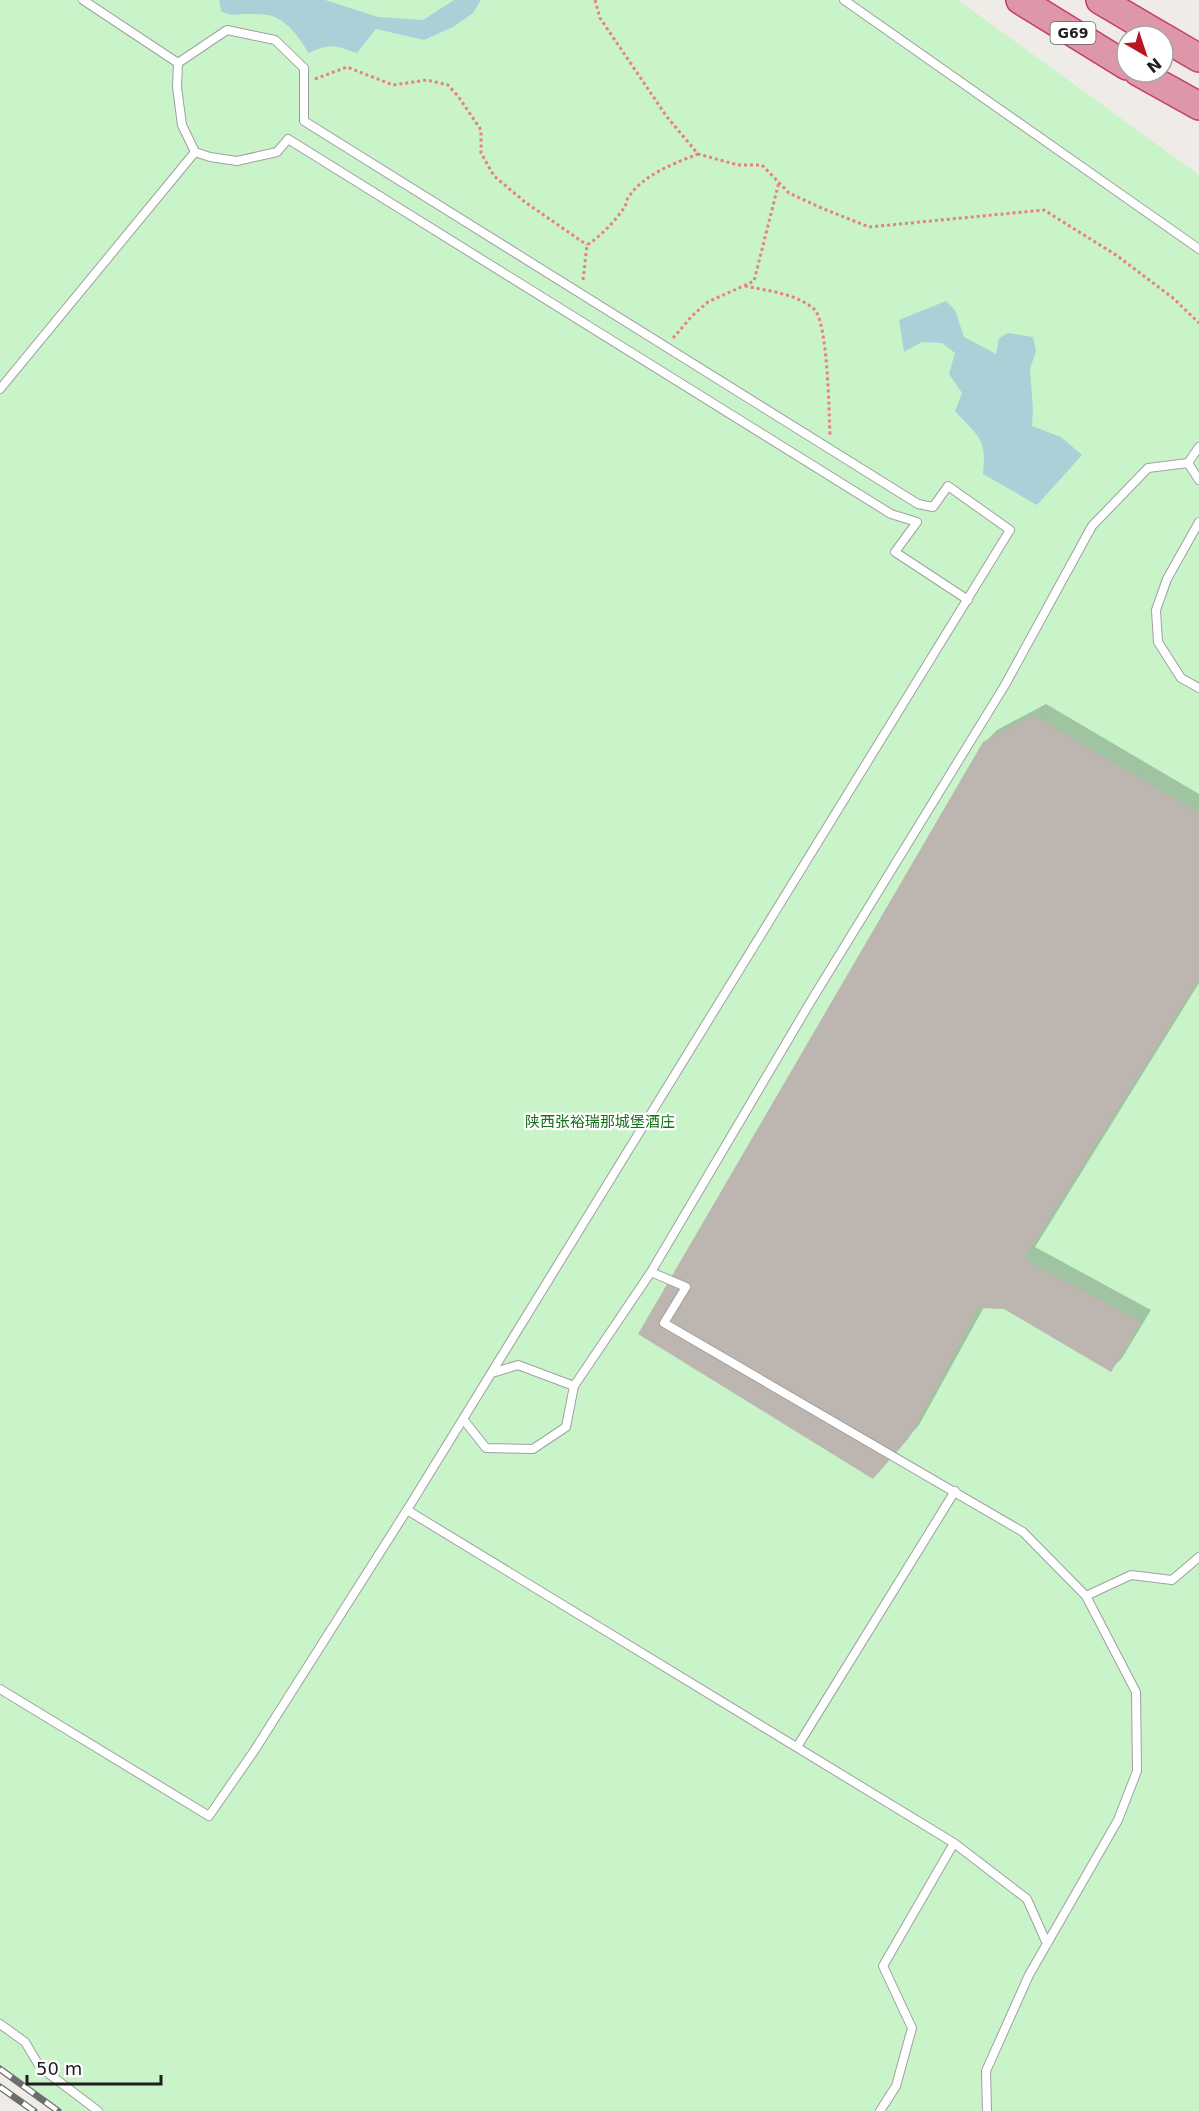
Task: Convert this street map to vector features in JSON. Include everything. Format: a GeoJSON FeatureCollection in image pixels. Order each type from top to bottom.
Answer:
{"type":"FeatureCollection","features":[{"type":"Feature","properties":{"kind":"highway","name":"G69"},"geometry":{"type":"LineString","coordinates":[[1020,0],[1115,59]]}},
{"type":"Feature","properties":{"kind":"highway","name":"G69"},"geometry":{"type":"LineString","coordinates":[[1100,0],[1140,24]]}},
{"type":"Feature","properties":{"kind":"highway","name":"G69"},"geometry":{"type":"LineString","coordinates":[[1175,44],[1199,58]]}},
{"type":"Feature","properties":{"kind":"highway"},"geometry":{"type":"LineString","coordinates":[[1160,84],[1199,106]]}},
{"type":"Feature","properties":{"kind":"lane"},"geometry":{"type":"LineString","coordinates":[[83,0],[178,63]]}},
{"type":"Feature","properties":{"kind":"lane"},"geometry":{"type":"LineString","coordinates":[[844,0],[1199,249]]}},
{"type":"Feature","properties":{"kind":"lane"},"geometry":{"type":"LineString","coordinates":[[0,1689],[210,1816],[254,1751],[464,1419],[1010,530],[948,486],[933,507],[918,504],[304,122],[304,68],[274,40],[227,30],[178,63]]}},
{"type":"Feature","properties":{"kind":"lane"},"geometry":{"type":"LineString","coordinates":[[178,63],[177,87],[182,125],[195,152],[210,158],[237,161],[277,152],[288,139],[891,514],[917,522],[895,552],[968,600]]}},
{"type":"Feature","properties":{"kind":"lane"},"geometry":{"type":"LineString","coordinates":[[0,389],[195,152]]}},
{"type":"Feature","properties":{"kind":"lane"},"geometry":{"type":"LineString","coordinates":[[464,1419],[486,1448],[533,1449],[566,1427],[574,1386],[651,1272],[811,1001],[1005,685],[1092,526],[1148,468],[1188,463],[1199,447]]}},
{"type":"Feature","properties":{"kind":"lane"},"geometry":{"type":"LineString","coordinates":[[1188,463],[1199,480]]}},
{"type":"Feature","properties":{"kind":"lane"},"geometry":{"type":"LineString","coordinates":[[1199,522],[1167,579],[1156,610],[1158,642],[1181,678],[1199,688]]}},
{"type":"Feature","properties":{"kind":"lane"},"geometry":{"type":"LineString","coordinates":[[651,1272],[686,1287],[664,1323],[1023,1532],[1086,1596],[1136,1692],[1137,1771],[1118,1820],[1029,1975],[986,2071],[987,2111]]}},
{"type":"Feature","properties":{"kind":"lane"},"geometry":{"type":"LineString","coordinates":[[492,1373],[518,1365],[574,1386]]}},
{"type":"Feature","properties":{"kind":"lane"},"geometry":{"type":"LineString","coordinates":[[797,1748],[955,1491]]}},
{"type":"Feature","properties":{"kind":"lane"},"geometry":{"type":"LineString","coordinates":[[407,1510],[954,1843],[1027,1899],[1047,1944]]}},
{"type":"Feature","properties":{"kind":"lane"},"geometry":{"type":"LineString","coordinates":[[1086,1596],[1131,1575],[1172,1580],[1199,1557]]}},
{"type":"Feature","properties":{"kind":"lane"},"geometry":{"type":"LineString","coordinates":[[880,2111],[896,2086],[912,2028],[883,1966],[954,1843]]}},
{"type":"Feature","properties":{"kind":"lane"},"geometry":{"type":"LineString","coordinates":[[0,2024],[25,2042],[40,2067],[98,2111]]}},
{"type":"Feature","properties":{"kind":"path"},"geometry":{"type":"LineString","coordinates":[[595,0],[600,18],[666,117],[698,154],[738,165],[762,165],[789,193],[869,227],[1044,210],[1116,255],[1173,298],[1199,323]]}},
{"type":"Feature","properties":{"kind":"path"},"geometry":{"type":"LineString","coordinates":[[304,83],[347,67],[393,85],[427,80],[448,86],[459,96],[481,130],[481,153],[494,176],[525,202],[587,244]]}},
{"type":"Feature","properties":{"kind":"path"},"geometry":{"type":"LineString","coordinates":[[587,244],[595,240],[626,206],[627,197],[639,184],[674,163],[698,154]]}},
{"type":"Feature","properties":{"kind":"path"},"geometry":{"type":"LineString","coordinates":[[665,346],[692,315],[708,302],[754,281],[778,183]]}},
{"type":"Feature","properties":{"kind":"path"},"geometry":{"type":"LineString","coordinates":[[582,294],[587,244]]}},
{"type":"Feature","properties":{"kind":"path"},"geometry":{"type":"LineString","coordinates":[[745,286],[795,298],[816,311],[823,328],[831,449]]}},
{"type":"Feature","properties":{"kind":"green space","name":"陕西张裕瑞那城堡酒庄"},"geometry":{"type":"Polygon","coordinates":[[[0,0],[958,0],[1199,175],[1199,2111],[57,2111],[0,2069],[0,0]]]}},
{"type":"Feature","properties":{"kind":"water"},"geometry":{"type":"Polygon","coordinates":[[[219,0],[325,0],[378,17],[423,20],[454,0],[481,0],[473,13],[453,27],[424,40],[376,29],[357,53],[332,46],[308,53],[293,31],[277,18],[263,14],[228,14],[221,11],[219,0]]]}},
{"type":"Feature","properties":{"kind":"water"},"geometry":{"type":"Polygon","coordinates":[[[946,301],[955,310],[964,337],[996,354],[999,338],[1008,333],[1033,337],[1036,351],[1030,369],[1032,426],[1061,437],[1082,455],[1037,505],[983,474],[984,452],[979,438],[955,411],[962,393],[949,374],[955,353],[942,343],[922,342],[904,352],[899,320],[946,301]]]}},
{"type":"Feature","properties":{"kind":"building"},"geometry":{"type":"Polygon","coordinates":[[[1033,715],[1199,813],[1199,979],[1024,1259],[1141,1322],[1111,1372],[1004,1309],[979,1308],[908,1439],[873,1479],[638,1334],[983,742],[1033,715]]]}},
{"type":"Feature","properties":{"kind":"railway"},"geometry":{"type":"LineString","coordinates":[[0,2069],[58,2111]]}},
{"type":"Feature","properties":{"kind":"railway"},"geometry":{"type":"LineString","coordinates":[[0,2087],[34,2111]]}}]}
